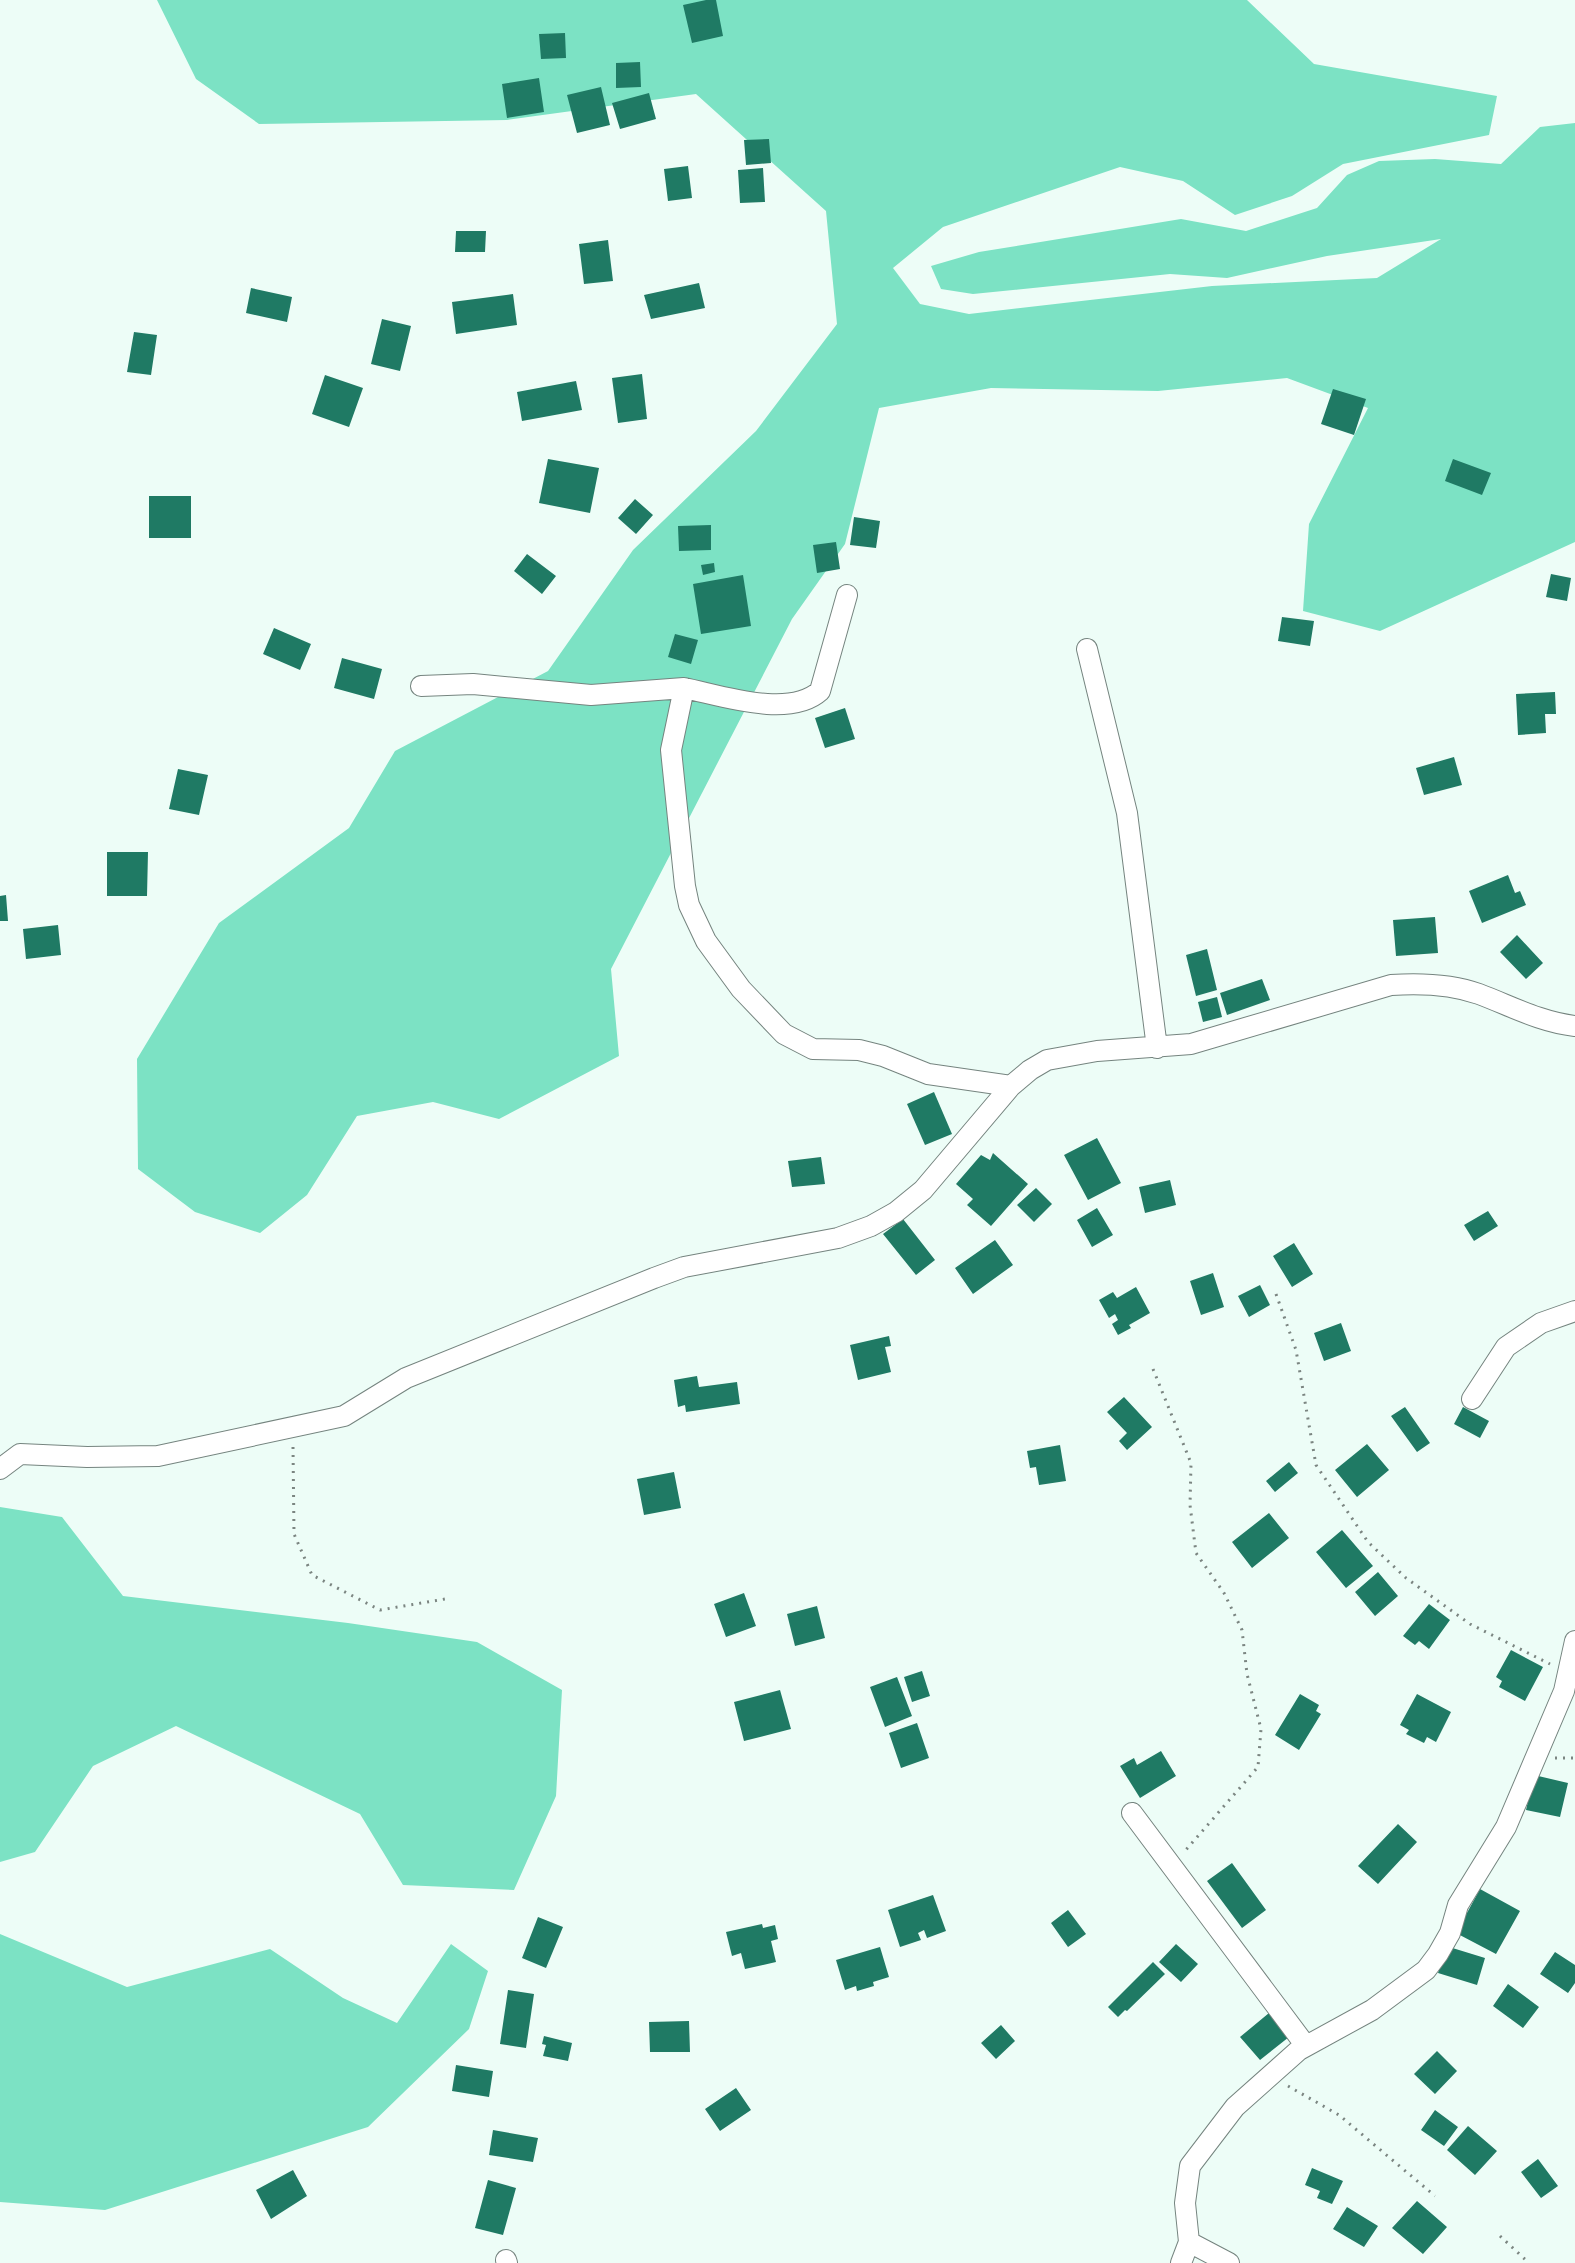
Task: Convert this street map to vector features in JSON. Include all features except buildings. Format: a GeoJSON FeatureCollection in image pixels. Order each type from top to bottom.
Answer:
{"type":"FeatureCollection","features":[{"type":"Feature","properties":{"kind":"street"},"geometry":{"type":"LineString","coordinates":[[421,686],[473,684],[591,695],[684,688],[742,701],[775,704],[814,697],[820,691],[847,595]]}},
{"type":"Feature","properties":{"kind":"street"},"geometry":{"type":"LineString","coordinates":[[1087,649],[1127,813],[1157,1048]]}},
{"type":"Feature","properties":{"kind":"street"},"geometry":{"type":"LineString","coordinates":[[684,688],[671,750],[685,886],[689,905],[706,941],[741,989],[784,1034],[813,1049],[859,1050],[928,1074],[1011,1086]]}},
{"type":"Feature","properties":{"kind":"street"},"geometry":{"type":"LineString","coordinates":[[0,1469],[20,1454],[158,1456],[344,1416],[406,1378],[684,1267],[838,1238],[871,1226],[896,1212],[923,1190],[1011,1086],[1047,1060],[1068,1055],[1191,1044],[1391,985],[1421,983],[1477,994],[1522,1013],[1575,1026]]}},
{"type":"Feature","properties":{"kind":"street"},"geometry":{"type":"LineString","coordinates":[[1472,1399],[1506,1347],[1541,1323],[1575,1311]]}},
{"type":"Feature","properties":{"kind":"street"},"geometry":{"type":"LineString","coordinates":[[1181,2263],[1189,2242],[1185,2203],[1190,2166],[1235,2107],[1306,2046],[1372,2010],[1426,1970],[1438,1954],[1450,1933],[1458,1905],[1506,1827],[1564,1691],[1575,1641]]}},
{"type":"Feature","properties":{"kind":"street"},"geometry":{"type":"LineString","coordinates":[[1132,1813],[1306,2046]]}},
{"type":"Feature","properties":{"kind":"street"},"geometry":{"type":"LineString","coordinates":[[1189,2242],[1229,2263]]}},
{"type":"Feature","properties":{"kind":"path"},"geometry":{"type":"LineString","coordinates":[[1276,1294],[1296,1350],[1316,1465],[1368,1542],[1406,1578],[1470,1624],[1568,1673]]}},
{"type":"Feature","properties":{"kind":"path"},"geometry":{"type":"LineString","coordinates":[[1153,1369],[1191,1463],[1190,1505],[1196,1553],[1224,1593],[1242,1630],[1247,1674],[1261,1729],[1258,1767],[1172,1866]]}},
{"type":"Feature","properties":{"kind":"path"},"geometry":{"type":"LineString","coordinates":[[292,1427],[294,1534],[312,1575],[380,1610],[445,1599]]}},
{"type":"Feature","properties":{"kind":"path"},"geometry":{"type":"LineString","coordinates":[[1270,2076],[1339,2115],[1435,2196]]}},
{"type":"Feature","properties":{"kind":"path"},"geometry":{"type":"LineString","coordinates":[[1500,2236],[1529,2263]]}},
{"type":"Feature","properties":{"kind":"green space"},"geometry":{"type":"Polygon","coordinates":[[[157,0],[1247,0],[1314,64],[1497,96],[1489,135],[1343,164],[1292,196],[1235,215],[1183,181],[1120,167],[943,227],[893,268],[920,304],[969,314],[1212,286],[1377,278],[1441,239],[1327,256],[1227,278],[1170,274],[973,294],[941,289],[931,266],[979,252],[1181,219],[1246,231],[1317,208],[1347,175],[1379,161],[1435,159],[1501,164],[1540,127],[1575,123],[1575,542],[1380,631],[1303,611],[1309,524],[1368,408],[1287,378],[1158,391],[991,388],[879,408],[845,544],[792,619],[611,969],[619,1056],[499,1119],[433,1102],[357,1116],[307,1195],[260,1233],[195,1212],[138,1169],[137,1059],[219,923],[349,828],[395,751],[548,671],[633,550],[756,431],[837,324],[826,211],[696,94],[507,120],[259,124],[196,79],[157,0]]]}},
{"type":"Feature","properties":{"kind":"green space"},"geometry":{"type":"Polygon","coordinates":[[[0,1507],[62,1517],[123,1596],[477,1642],[562,1690],[556,1796],[514,1890],[403,1885],[360,1814],[176,1726],[93,1766],[35,1852],[0,1862],[0,1507]]]}},
{"type":"Feature","properties":{"kind":"green space"},"geometry":{"type":"Polygon","coordinates":[[[0,1934],[127,1987],[270,1949],[343,1998],[397,2023],[451,1944],[488,1971],[469,2029],[368,2127],[105,2210],[0,2202],[0,1934]]]}}]}
